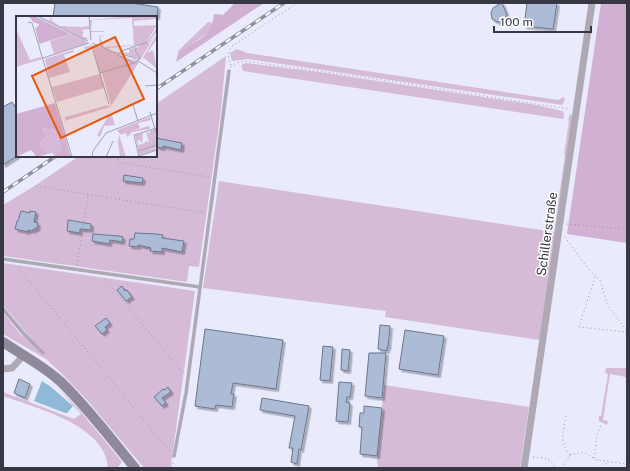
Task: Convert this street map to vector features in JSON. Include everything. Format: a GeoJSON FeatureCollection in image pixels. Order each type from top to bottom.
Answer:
{"type":"FeatureCollection","features":[{"type":"Feature","properties":{"kind":"main road"},"geometry":{"type":"LineString","coordinates":[[3,342],[51,374],[65,386],[135,468]]}},
{"type":"Feature","properties":{"kind":"street","name":"Schillerstraße"},"geometry":{"type":"LineString","coordinates":[[524,468],[592,3]]}},
{"type":"Feature","properties":{"kind":"street"},"geometry":{"type":"LineString","coordinates":[[3,369],[12,368],[24,355]]}},
{"type":"Feature","properties":{"kind":"lane"},"geometry":{"type":"LineString","coordinates":[[174,456],[186,393],[216,178],[229,71]]}},
{"type":"Feature","properties":{"kind":"lane"},"geometry":{"type":"LineString","coordinates":[[3,259],[200,287]]}},
{"type":"Feature","properties":{"kind":"lane"},"geometry":{"type":"LineString","coordinates":[[3,309],[24,334],[43,353]]}},
{"type":"Feature","properties":{"kind":"path"},"geometry":{"type":"LineString","coordinates":[[232,66],[228,54],[232,46],[297,3]]}},
{"type":"Feature","properties":{"kind":"path"},"geometry":{"type":"LineString","coordinates":[[229,71],[237,62],[252,62],[369,78],[577,110]]}},
{"type":"Feature","properties":{"kind":"path"},"geometry":{"type":"LineString","coordinates":[[118,157],[117,162],[216,178]]}},
{"type":"Feature","properties":{"kind":"path"},"geometry":{"type":"LineString","coordinates":[[36,186],[210,214]]}},
{"type":"Feature","properties":{"kind":"path"},"geometry":{"type":"LineString","coordinates":[[76,270],[88,195]]}},
{"type":"Feature","properties":{"kind":"path"},"geometry":{"type":"LineString","coordinates":[[565,223],[627,229]]}},
{"type":"Feature","properties":{"kind":"path"},"geometry":{"type":"LineString","coordinates":[[563,235],[586,266],[600,280],[607,303],[627,331]]}},
{"type":"Feature","properties":{"kind":"path"},"geometry":{"type":"LineString","coordinates":[[17,261],[30,282],[174,456],[173,468]]}},
{"type":"Feature","properties":{"kind":"path"},"geometry":{"type":"LineString","coordinates":[[102,273],[105,280],[182,373],[188,376]]}},
{"type":"Feature","properties":{"kind":"path"},"geometry":{"type":"LineString","coordinates":[[595,276],[579,327],[627,331]]}},
{"type":"Feature","properties":{"kind":"path"},"geometry":{"type":"LineString","coordinates":[[566,416],[562,439],[570,455]]}},
{"type":"Feature","properties":{"kind":"path"},"geometry":{"type":"LineString","coordinates":[[594,459],[597,435],[601,425]]}},
{"type":"Feature","properties":{"kind":"path"},"geometry":{"type":"LineString","coordinates":[[561,468],[570,455],[583,452],[594,459],[627,464]]}},
{"type":"Feature","properties":{"kind":"path"},"geometry":{"type":"LineString","coordinates":[[530,456],[548,459],[552,462],[554,468]]}},
{"type":"Feature","properties":{"kind":"path"},"geometry":{"type":"LineString","coordinates":[[605,468],[607,461]]}},
{"type":"Feature","properties":{"kind":"shaded area"},"geometry":{"type":"Polygon","coordinates":[[[233,3],[264,3],[176,62],[178,57],[185,49],[208,32],[214,14],[223,15],[233,5],[233,3]]]}},
{"type":"Feature","properties":{"kind":"shaded area"},"geometry":{"type":"Polygon","coordinates":[[[601,3],[627,3],[627,243],[567,234],[601,3]]]}},
{"type":"Feature","properties":{"kind":"shaded area"},"geometry":{"type":"Polygon","coordinates":[[[208,22],[213,23],[209,32],[185,49],[177,58],[178,51],[208,22]]]}},
{"type":"Feature","properties":{"kind":"shaded area"},"geometry":{"type":"Polygon","coordinates":[[[237,49],[247,53],[558,100],[564,97],[565,100],[562,105],[248,59],[232,61],[230,53],[237,49]]]}},
{"type":"Feature","properties":{"kind":"shaded area"},"geometry":{"type":"Polygon","coordinates":[[[226,56],[221,110],[199,267],[189,266],[187,282],[3,256],[3,205],[78,157],[157,157],[157,103],[226,56]]]}},
{"type":"Feature","properties":{"kind":"shaded area"},"geometry":{"type":"Polygon","coordinates":[[[246,63],[319,72],[537,105],[562,111],[564,116],[563,119],[243,71],[241,66],[246,63]]]}},
{"type":"Feature","properties":{"kind":"shaded area"},"geometry":{"type":"Polygon","coordinates":[[[570,114],[573,116],[539,340],[385,317],[386,311],[203,288],[219,181],[554,232],[570,114]]]}},
{"type":"Feature","properties":{"kind":"shaded area"},"geometry":{"type":"Polygon","coordinates":[[[3,263],[195,291],[171,465],[172,468],[144,468],[87,400],[62,374],[46,359],[3,334],[3,313],[22,336],[24,336],[39,350],[3,305],[3,263]]]}},
{"type":"Feature","properties":{"kind":"shaded area"},"geometry":{"type":"Polygon","coordinates":[[[606,368],[627,368],[626,377],[610,374],[603,420],[608,421],[607,425],[599,421],[608,374],[605,373],[606,368]]]}},
{"type":"Feature","properties":{"kind":"shaded area"},"geometry":{"type":"Polygon","coordinates":[[[384,385],[529,407],[520,468],[378,468],[377,460],[384,385]]]}},
{"type":"Feature","properties":{"kind":"shaded area"},"geometry":{"type":"Polygon","coordinates":[[[57,387],[83,414],[122,462],[117,468],[108,468],[104,453],[95,440],[83,429],[67,420],[3,396],[3,392],[74,419],[81,414],[57,387]]]}},
{"type":"Feature","properties":{"kind":"water"},"geometry":{"type":"Polygon","coordinates":[[[42,381],[73,406],[67,413],[34,401],[42,381]]]}},
{"type":"Feature","properties":{"kind":"building"},"geometry":{"type":"Polygon","coordinates":[[[55,3],[132,3],[158,7],[157,17],[53,16],[55,3]]]}},
{"type":"Feature","properties":{"kind":"building"},"geometry":{"type":"Polygon","coordinates":[[[501,3],[507,15],[502,21],[497,22],[492,19],[491,13],[493,8],[501,3]]]}},
{"type":"Feature","properties":{"kind":"building"},"geometry":{"type":"Polygon","coordinates":[[[527,3],[557,3],[553,29],[524,26],[527,3]]]}},
{"type":"Feature","properties":{"kind":"building"},"geometry":{"type":"Polygon","coordinates":[[[12,102],[16,108],[16,157],[3,165],[3,107],[12,102]]]}},
{"type":"Feature","properties":{"kind":"building"},"geometry":{"type":"Polygon","coordinates":[[[157,138],[182,143],[181,150],[163,146],[163,148],[157,147],[157,138]]]}},
{"type":"Feature","properties":{"kind":"building"},"geometry":{"type":"Polygon","coordinates":[[[124,175],[143,178],[142,183],[123,181],[124,175]]]}},
{"type":"Feature","properties":{"kind":"building"},"geometry":{"type":"Polygon","coordinates":[[[21,211],[30,213],[30,211],[36,212],[34,222],[38,223],[37,229],[35,228],[35,230],[32,231],[28,230],[28,232],[15,229],[21,211]]]}},
{"type":"Feature","properties":{"kind":"building"},"geometry":{"type":"Polygon","coordinates":[[[68,220],[91,224],[91,230],[80,229],[80,233],[67,231],[68,220]]]}},
{"type":"Feature","properties":{"kind":"building"},"geometry":{"type":"Polygon","coordinates":[[[135,233],[163,235],[162,238],[184,241],[182,252],[162,248],[162,252],[150,251],[151,248],[138,245],[138,247],[129,246],[130,239],[134,239],[135,233]]]}},
{"type":"Feature","properties":{"kind":"building"},"geometry":{"type":"Polygon","coordinates":[[[93,234],[123,237],[122,242],[110,240],[109,244],[92,241],[93,234]]]}},
{"type":"Feature","properties":{"kind":"building"},"geometry":{"type":"Polygon","coordinates":[[[122,286],[132,297],[126,301],[117,290],[122,286]]]}},
{"type":"Feature","properties":{"kind":"building"},"geometry":{"type":"Polygon","coordinates":[[[106,318],[110,323],[105,327],[107,330],[102,334],[95,326],[106,318]]]}},
{"type":"Feature","properties":{"kind":"building"},"geometry":{"type":"Polygon","coordinates":[[[380,325],[390,326],[387,351],[378,349],[380,325]]]}},
{"type":"Feature","properties":{"kind":"building"},"geometry":{"type":"Polygon","coordinates":[[[205,329],[283,340],[276,389],[233,383],[231,394],[234,394],[232,407],[216,405],[215,409],[195,406],[205,329]]]}},
{"type":"Feature","properties":{"kind":"building"},"geometry":{"type":"Polygon","coordinates":[[[405,330],[444,336],[438,375],[399,369],[405,330]]]}},
{"type":"Feature","properties":{"kind":"building"},"geometry":{"type":"Polygon","coordinates":[[[323,346],[333,347],[330,381],[320,380],[323,346]]]}},
{"type":"Feature","properties":{"kind":"building"},"geometry":{"type":"Polygon","coordinates":[[[342,349],[350,350],[348,371],[341,370],[342,349]]]}},
{"type":"Feature","properties":{"kind":"building"},"geometry":{"type":"Polygon","coordinates":[[[369,353],[386,353],[382,398],[365,396],[369,353]]]}},
{"type":"Feature","properties":{"kind":"building"},"geometry":{"type":"Polygon","coordinates":[[[19,379],[30,384],[25,398],[14,393],[19,379]]]}},
{"type":"Feature","properties":{"kind":"building"},"geometry":{"type":"Polygon","coordinates":[[[339,382],[352,383],[350,397],[347,397],[346,402],[350,403],[348,422],[336,421],[339,382]]]}},
{"type":"Feature","properties":{"kind":"building"},"geometry":{"type":"Polygon","coordinates":[[[168,387],[171,392],[162,398],[166,403],[162,406],[154,397],[163,389],[164,390],[168,387]]]}},
{"type":"Feature","properties":{"kind":"building"},"geometry":{"type":"Polygon","coordinates":[[[262,398],[309,406],[297,464],[291,462],[293,448],[289,448],[295,416],[260,410],[262,398]]]}},
{"type":"Feature","properties":{"kind":"building"},"geometry":{"type":"Polygon","coordinates":[[[364,406],[382,408],[377,456],[360,454],[362,427],[359,427],[360,413],[364,413],[364,406]]]}},
{"type":"Feature","properties":{"kind":"railway"},"geometry":{"type":"LineString","coordinates":[[157,88],[284,3]]}},
{"type":"Feature","properties":{"kind":"railway"},"geometry":{"type":"LineString","coordinates":[[3,192],[55,157]]}}]}
